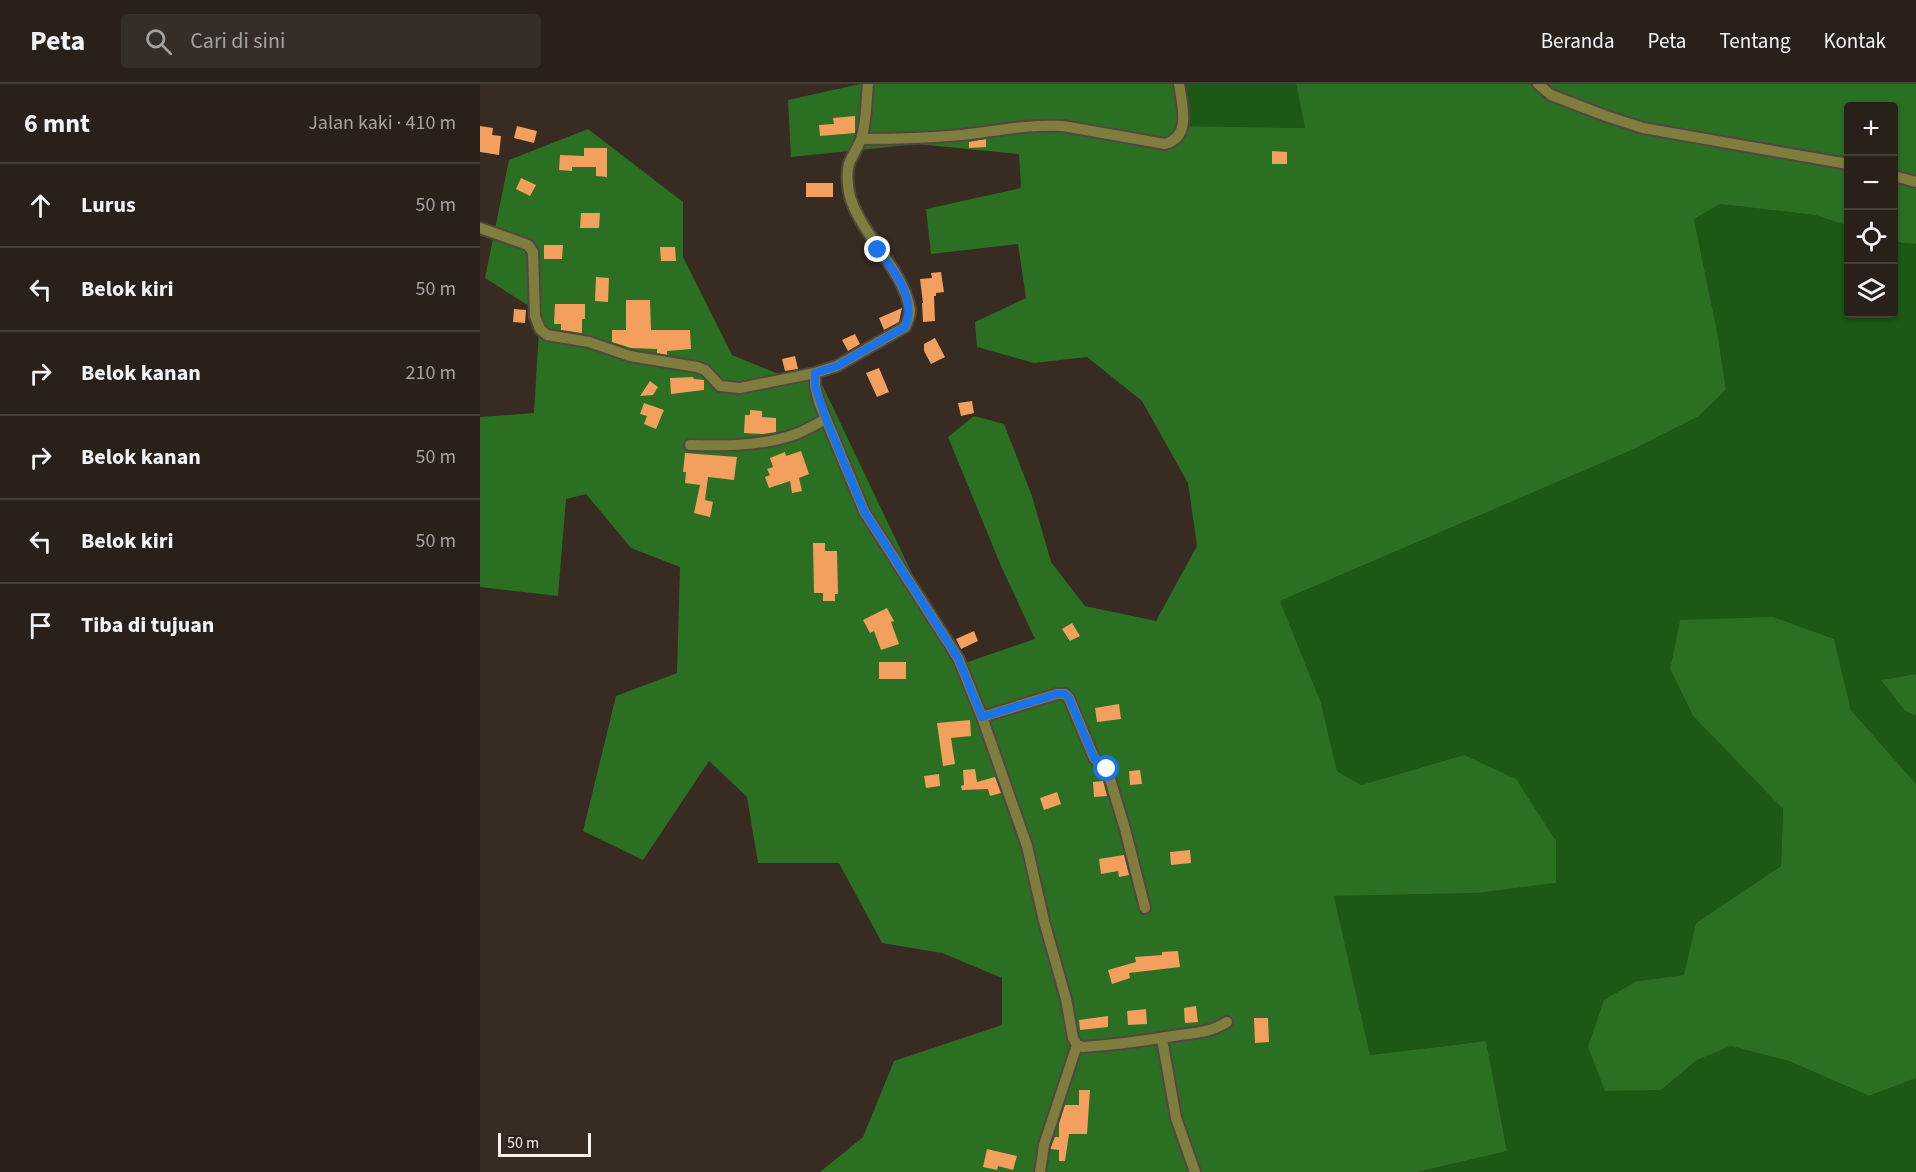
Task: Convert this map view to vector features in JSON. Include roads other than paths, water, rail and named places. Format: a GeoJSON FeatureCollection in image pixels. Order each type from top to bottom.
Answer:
{"type":"FeatureCollection","features":[{"type":"Feature","properties":{"kind":"street"},"geometry":{"type":"LineString","coordinates":[[480,228],[528,245],[532,252],[536,316],[540,329],[547,335],[589,342],[630,356],[705,370],[720,386],[726,387],[740,388],[815,373],[837,366],[905,327],[910,311],[904,291],[892,268],[866,231],[850,198],[848,165],[861,139],[867,110],[868,84]]}},
{"type":"Feature","properties":{"kind":"street"},"geometry":{"type":"LineString","coordinates":[[861,139],[923,138],[1046,125],[1165,144],[1178,138],[1183,130],[1179,84]]}},
{"type":"Feature","properties":{"kind":"street"},"geometry":{"type":"LineString","coordinates":[[1539,84],[1551,95],[1643,128],[1844,163]]}},
{"type":"Feature","properties":{"kind":"street"},"geometry":{"type":"LineString","coordinates":[[1898,177],[1916,182]]}},
{"type":"Feature","properties":{"kind":"street"},"geometry":{"type":"LineString","coordinates":[[815,373],[815,386],[826,419],[864,511],[958,658],[982,717],[1027,846],[1044,921],[1066,999],[1073,1038],[1083,1047],[1162,1039],[1199,1033],[1217,1028],[1227,1022]]}},
{"type":"Feature","properties":{"kind":"street"},"geometry":{"type":"LineString","coordinates":[[690,445],[723,446],[779,439],[799,433],[826,419]]}},
{"type":"Feature","properties":{"kind":"street"},"geometry":{"type":"LineString","coordinates":[[982,717],[1057,694],[1065,694],[1069,698],[1094,758],[1107,769],[1145,908]]}},
{"type":"Feature","properties":{"kind":"street"},"geometry":{"type":"LineString","coordinates":[[1162,1039],[1176,1118],[1195,1172]]}},
{"type":"Feature","properties":{"kind":"street"},"geometry":{"type":"LineString","coordinates":[[1040,1172],[1044,1145],[1077,1044]]}}]}
